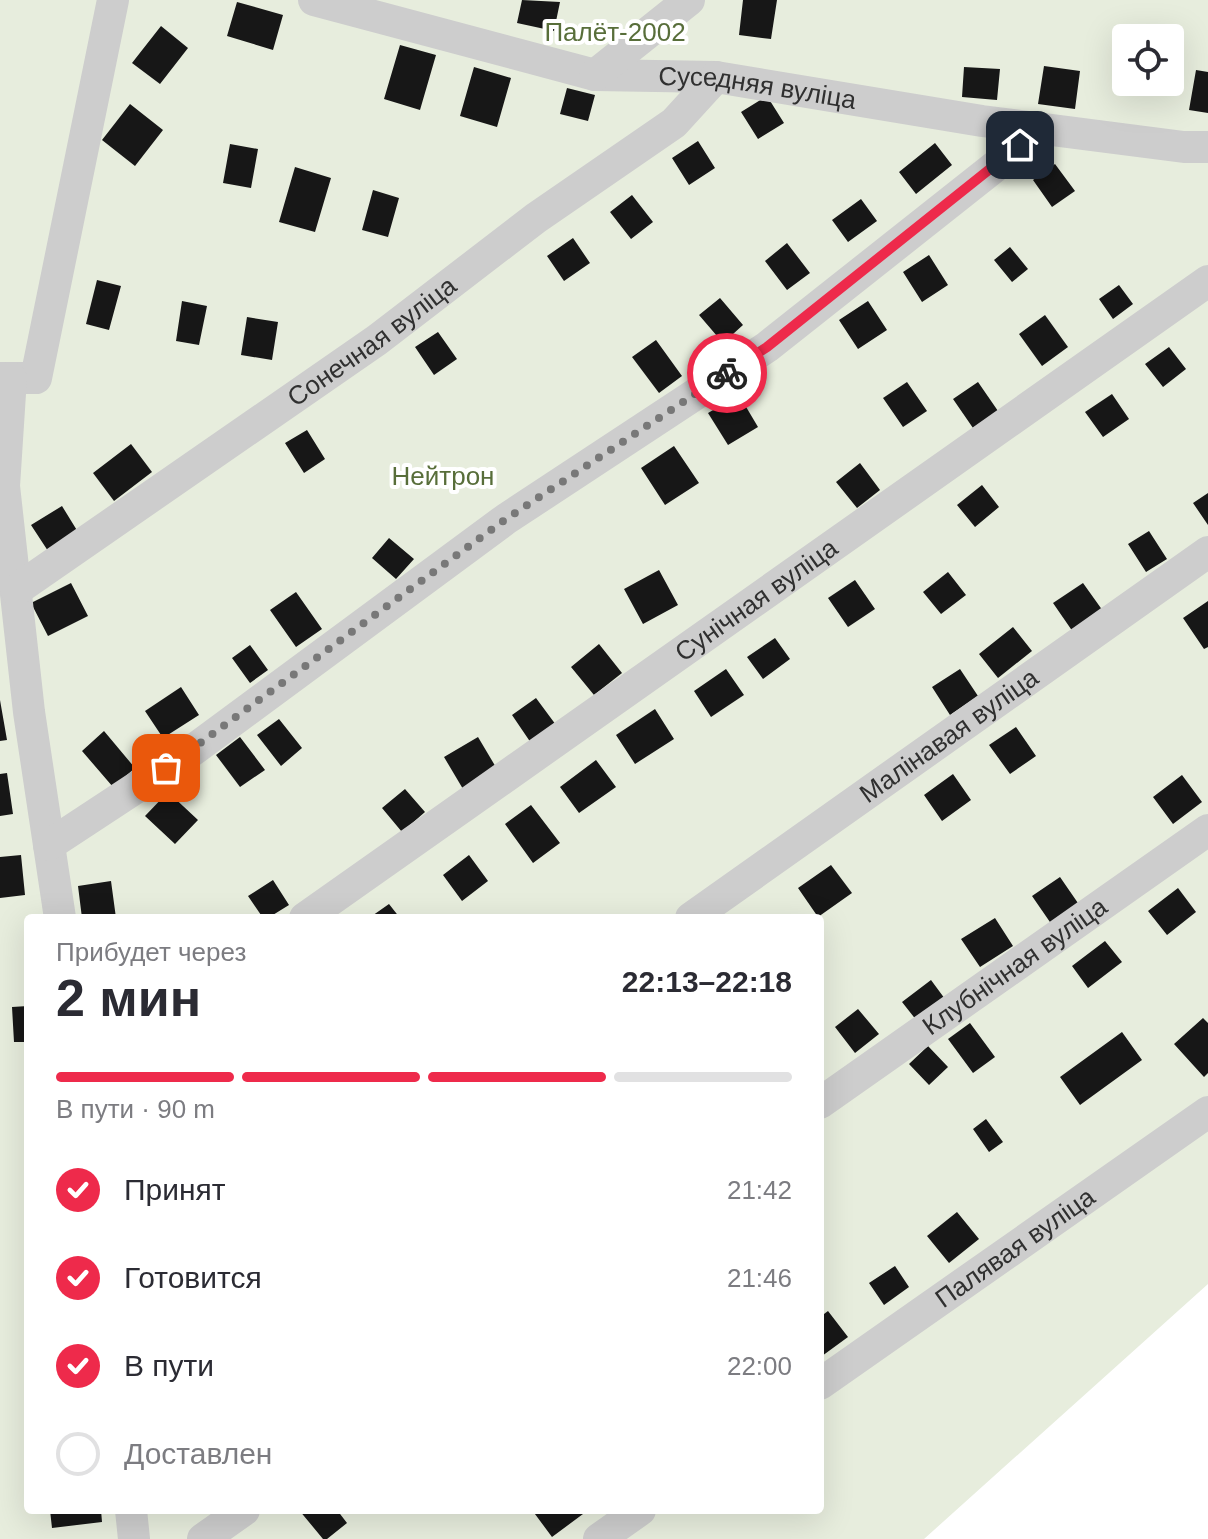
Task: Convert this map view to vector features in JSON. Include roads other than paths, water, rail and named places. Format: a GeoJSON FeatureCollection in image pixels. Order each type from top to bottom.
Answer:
{"type":"FeatureCollection","features":[{"type":"Feature","properties":{"kind":"street"},"geometry":{"type":"LineString","coordinates":[[59,914],[29,712],[4,486],[5,378],[36,378],[113,0]]}},
{"type":"Feature","properties":{"kind":"street","name":"Суседняя вуліца"},"geometry":{"type":"LineString","coordinates":[[314,0],[595,75],[716,77],[1039,128],[1184,147],[1208,147]]}},
{"type":"Feature","properties":{"kind":"street"},"geometry":{"type":"LineString","coordinates":[[595,75],[689,0]]}},
{"type":"Feature","properties":{"kind":"street","name":"Сонечная вуліца"},"geometry":{"type":"LineString","coordinates":[[16,590],[377,340],[536,218],[674,123],[716,77]]}},
{"type":"Feature","properties":{"kind":"street"},"geometry":{"type":"LineString","coordinates":[[49,845],[189,753],[506,519],[767,347],[1002,161],[1039,128]]}},
{"type":"Feature","properties":{"kind":"street","name":"Сунічная вуліца"},"geometry":{"type":"LineString","coordinates":[[311,914],[1208,281]]}},
{"type":"Feature","properties":{"kind":"street","name":"Малінавая вуліца"},"geometry":{"type":"LineString","coordinates":[[697,914],[1208,552]]}},
{"type":"Feature","properties":{"kind":"street","name":"Клубнічная вуліца"},"geometry":{"type":"LineString","coordinates":[[824,1100],[1208,830]]}},
{"type":"Feature","properties":{"kind":"street","name":"Палявая вуліца"},"geometry":{"type":"LineString","coordinates":[[824,1381],[1208,1112]]}},
{"type":"Feature","properties":{"kind":"street"},"geometry":{"type":"LineString","coordinates":[[131,1514],[134,1539]]}},
{"type":"Feature","properties":{"kind":"street"},"geometry":{"type":"LineString","coordinates":[[203,1539],[238,1514]]}},
{"type":"Feature","properties":{"kind":"street"},"geometry":{"type":"LineString","coordinates":[[599,1539],[634,1514]]}},
{"type":"Feature","properties":{"kind":"park label","name":"Палёт-2002"},"geometry":{"type":"Point","coordinates":[615,32]}},
{"type":"Feature","properties":{"kind":"park label","name":"Нейтрон"},"geometry":{"type":"Point","coordinates":[443,476]}}]}
